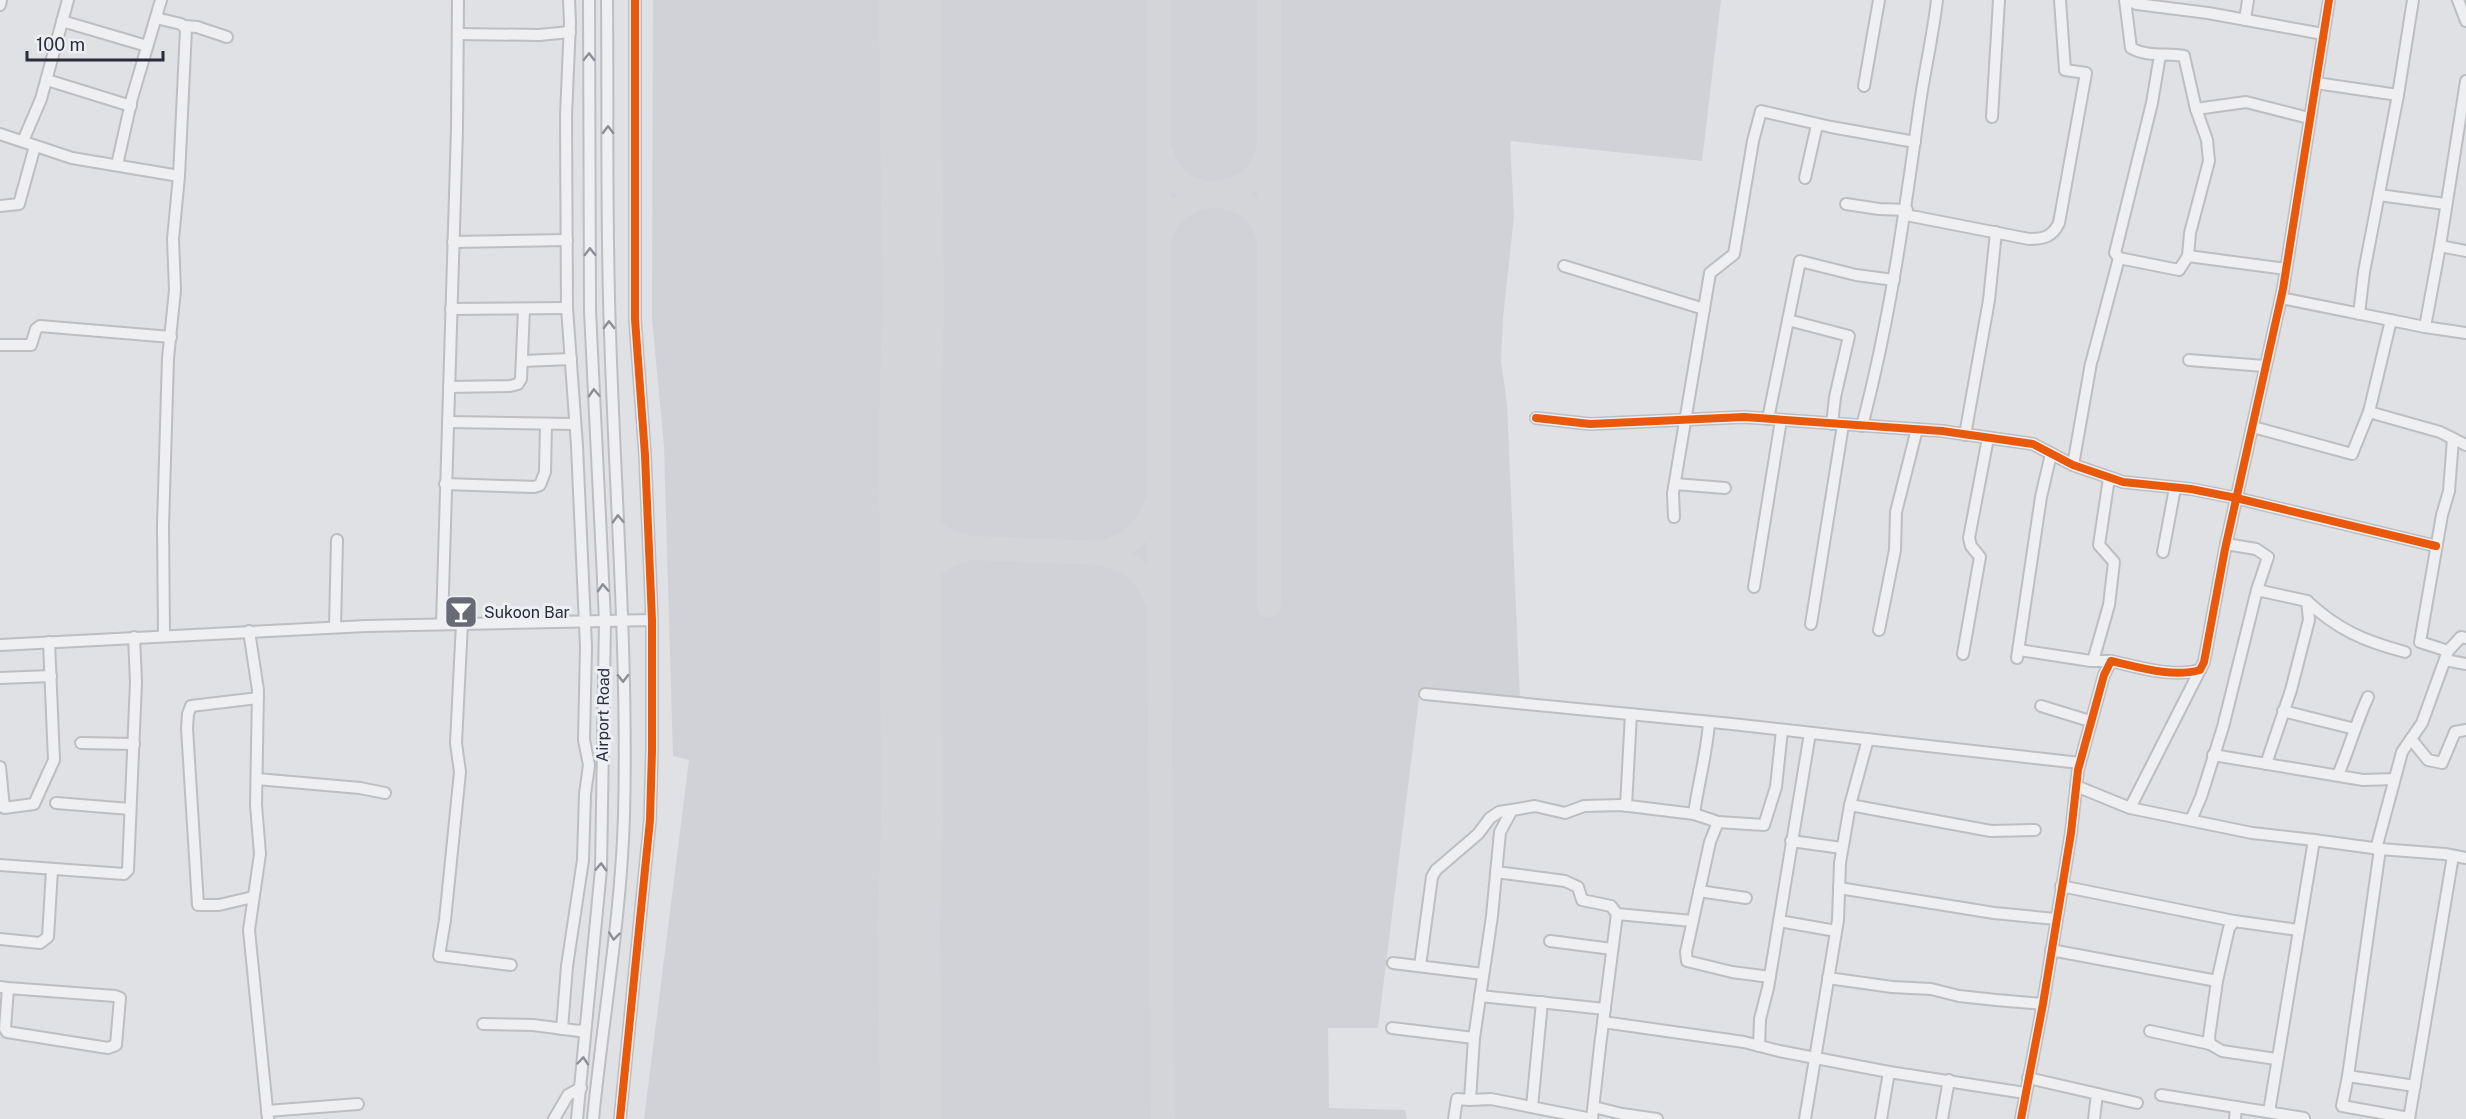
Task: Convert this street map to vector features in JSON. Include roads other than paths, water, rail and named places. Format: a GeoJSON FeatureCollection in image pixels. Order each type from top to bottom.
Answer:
{"type":"FeatureCollection","features":[{"type":"Feature","properties":{"kind":"street"},"geometry":{"type":"LineString","coordinates":[[0,5],[1,0]]}},
{"type":"Feature","properties":{"kind":"street"},"geometry":{"type":"LineString","coordinates":[[23,141],[47,81],[52,52],[68,0]]}},
{"type":"Feature","properties":{"kind":"street"},"geometry":{"type":"LineString","coordinates":[[117,165],[130,106],[161,0]]}},
{"type":"Feature","properties":{"kind":"street"},"geometry":{"type":"LineString","coordinates":[[442,624],[458,0]]}},
{"type":"Feature","properties":{"kind":"street"},"geometry":{"type":"LineString","coordinates":[[561,1029],[567,966],[584,860],[585,794],[589,765],[584,740],[586,646],[567,308],[566,116],[570,32],[569,0]]}},
{"type":"Feature","properties":{"kind":"street","name":"Airport Road"},"geometry":{"type":"LineString","coordinates":[[577,1119],[601,869],[605,620],[590,311],[589,0]]}},
{"type":"Feature","properties":{"kind":"street","name":"Airport Road"},"geometry":{"type":"LineString","coordinates":[[593,1119],[615,925],[623,821],[622,620],[609,330],[607,0]]}},
{"type":"Feature","properties":{"kind":"street"},"geometry":{"type":"LineString","coordinates":[[620,1119],[650,820],[653,728],[652,620],[645,455],[635,318],[635,0]]}},
{"type":"Feature","properties":{"kind":"street"},"geometry":{"type":"LineString","coordinates":[[1864,86],[1879,0]]}},
{"type":"Feature","properties":{"kind":"street"},"geometry":{"type":"LineString","coordinates":[[1862,426],[1888,318],[1937,0]]}},
{"type":"Feature","properties":{"kind":"street"},"geometry":{"type":"LineString","coordinates":[[1992,117],[1999,0]]}},
{"type":"Feature","properties":{"kind":"street"},"geometry":{"type":"LineString","coordinates":[[1846,204],[1906,212],[2029,239],[2043,239],[2054,233],[2059,223],[2086,73],[2065,70],[2060,0]]}},
{"type":"Feature","properties":{"kind":"street"},"geometry":{"type":"LineString","coordinates":[[2160,55],[2152,102],[2115,254],[2119,258],[2179,270],[2188,256],[2190,233],[2209,161],[2207,140],[2196,109],[2184,56],[2160,55],[2131,48],[2126,0],[2137,4],[2323,34]]}},
{"type":"Feature","properties":{"kind":"street"},"geometry":{"type":"LineString","coordinates":[[2245,20],[2248,0]]}},
{"type":"Feature","properties":{"kind":"street"},"geometry":{"type":"LineString","coordinates":[[2130,808],[2204,662],[2226,544],[2281,298],[2329,0]]}},
{"type":"Feature","properties":{"kind":"street"},"geometry":{"type":"LineString","coordinates":[[2359,314],[2364,272],[2398,94],[2413,0]]}},
{"type":"Feature","properties":{"kind":"street"},"geometry":{"type":"LineString","coordinates":[[2458,0],[2466,21]]}},
{"type":"Feature","properties":{"kind":"street"},"geometry":{"type":"LineString","coordinates":[[156,18],[184,26],[197,27],[227,37]]}},
{"type":"Feature","properties":{"kind":"street"},"geometry":{"type":"LineString","coordinates":[[62,21],[147,46]]}},
{"type":"Feature","properties":{"kind":"street"},"geometry":{"type":"LineString","coordinates":[[164,635],[162,526],[175,290],[173,239],[179,176],[186,29],[184,26]]}},
{"type":"Feature","properties":{"kind":"street"},"geometry":{"type":"LineString","coordinates":[[458,34],[539,35],[570,32]]}},
{"type":"Feature","properties":{"kind":"street"},"geometry":{"type":"LineString","coordinates":[[47,81],[130,106]]}},
{"type":"Feature","properties":{"kind":"street"},"geometry":{"type":"LineString","coordinates":[[2425,327],[2466,81]]}},
{"type":"Feature","properties":{"kind":"street"},"geometry":{"type":"LineString","coordinates":[[2316,83],[2398,94]]}},
{"type":"Feature","properties":{"kind":"street"},"geometry":{"type":"LineString","coordinates":[[2196,109],[2246,102],[2309,118]]}},
{"type":"Feature","properties":{"kind":"street"},"geometry":{"type":"LineString","coordinates":[[1674,517],[1675,484],[1710,273],[1734,254],[1753,141],[1761,111],[1817,124],[1915,141]]}},
{"type":"Feature","properties":{"kind":"street"},"geometry":{"type":"LineString","coordinates":[[1805,178],[1817,124]]}},
{"type":"Feature","properties":{"kind":"street"},"geometry":{"type":"LineString","coordinates":[[0,134],[72,158],[179,176]]}},
{"type":"Feature","properties":{"kind":"street"},"geometry":{"type":"LineString","coordinates":[[0,206],[19,204],[35,146]]}},
{"type":"Feature","properties":{"kind":"street"},"geometry":{"type":"LineString","coordinates":[[2379,195],[2445,204]]}},
{"type":"Feature","properties":{"kind":"street"},"geometry":{"type":"LineString","coordinates":[[1965,435],[1989,300],[1996,232]]}},
{"type":"Feature","properties":{"kind":"street"},"geometry":{"type":"LineString","coordinates":[[453,242],[567,240]]}},
{"type":"Feature","properties":{"kind":"street"},"geometry":{"type":"LineString","coordinates":[[2440,246],[2466,251]]}},
{"type":"Feature","properties":{"kind":"street"},"geometry":{"type":"LineString","coordinates":[[2188,256],[2286,269]]}},
{"type":"Feature","properties":{"kind":"street"},"geometry":{"type":"LineString","coordinates":[[2073,465],[2091,362],[2119,258]]}},
{"type":"Feature","properties":{"kind":"street"},"geometry":{"type":"LineString","coordinates":[[1768,419],[1800,261],[1856,275],[1894,280]]}},
{"type":"Feature","properties":{"kind":"street"},"geometry":{"type":"LineString","coordinates":[[1564,266],[1704,309]]}},
{"type":"Feature","properties":{"kind":"street"},"geometry":{"type":"LineString","coordinates":[[2281,298],[2466,333]]}},
{"type":"Feature","properties":{"kind":"street"},"geometry":{"type":"LineString","coordinates":[[451,309],[567,308]]}},
{"type":"Feature","properties":{"kind":"street"},"geometry":{"type":"LineString","coordinates":[[449,387],[518,384],[521,379],[524,309]]}},
{"type":"Feature","properties":{"kind":"street"},"geometry":{"type":"LineString","coordinates":[[1788,320],[1849,336],[1835,397],[1837,424],[1811,624]]}},
{"type":"Feature","properties":{"kind":"street"},"geometry":{"type":"LineString","coordinates":[[2253,427],[2352,454],[2369,412],[2391,320]]}},
{"type":"Feature","properties":{"kind":"street"},"geometry":{"type":"LineString","coordinates":[[0,345],[31,345],[36,329],[40,326],[171,337]]}},
{"type":"Feature","properties":{"kind":"street"},"geometry":{"type":"LineString","coordinates":[[522,361],[571,359]]}},
{"type":"Feature","properties":{"kind":"street"},"geometry":{"type":"LineString","coordinates":[[2188,360],[2264,366]]}},
{"type":"Feature","properties":{"kind":"street"},"geometry":{"type":"LineString","coordinates":[[2369,412],[2440,432],[2466,445]]}},
{"type":"Feature","properties":{"kind":"street"},"geometry":{"type":"LineString","coordinates":[[1536,418],[1590,424],[1744,417],[1917,429],[2033,444],[2073,465],[2123,482],[2236,498],[2436,546]]}},
{"type":"Feature","properties":{"kind":"street"},"geometry":{"type":"LineString","coordinates":[[1754,587],[1781,420]]}},
{"type":"Feature","properties":{"kind":"street"},"geometry":{"type":"LineString","coordinates":[[448,422],[574,424]]}},
{"type":"Feature","properties":{"kind":"street"},"geometry":{"type":"LineString","coordinates":[[446,484],[534,487],[540,484],[545,472],[546,424]]}},
{"type":"Feature","properties":{"kind":"street"},"geometry":{"type":"LineString","coordinates":[[1880,630],[1895,550],[1896,512],[1917,429]]}},
{"type":"Feature","properties":{"kind":"street"},"geometry":{"type":"LineString","coordinates":[[1963,654],[1980,557],[1971,546],[1969,538],[1988,438]]}},
{"type":"Feature","properties":{"kind":"street"},"geometry":{"type":"LineString","coordinates":[[2453,439],[2449,491],[2436,546],[2420,642],[2466,664]]}},
{"type":"Feature","properties":{"kind":"street"},"geometry":{"type":"LineString","coordinates":[[2050,454],[2041,497],[2018,654],[2111,661],[2153,670],[2192,673],[2200,670]]}},
{"type":"Feature","properties":{"kind":"street"},"geometry":{"type":"LineString","coordinates":[[2093,661],[2109,605],[2114,562],[2099,545],[2109,478]]}},
{"type":"Feature","properties":{"kind":"street"},"geometry":{"type":"LineString","coordinates":[[1675,484],[1725,488]]}},
{"type":"Feature","properties":{"kind":"street"},"geometry":{"type":"LineString","coordinates":[[2163,552],[2175,488]]}},
{"type":"Feature","properties":{"kind":"street"},"geometry":{"type":"LineString","coordinates":[[335,627],[337,540]]}},
{"type":"Feature","properties":{"kind":"street"},"geometry":{"type":"LineString","coordinates":[[2191,820],[2201,797],[2223,727],[2257,590],[2268,557],[2256,549],[2226,544]]}},
{"type":"Feature","properties":{"kind":"street"},"geometry":{"type":"LineString","coordinates":[[2257,590],[2307,601],[2344,631],[2374,644],[2405,652]]}},
{"type":"Feature","properties":{"kind":"street"},"geometry":{"type":"LineString","coordinates":[[2266,764],[2310,620],[2307,601]]}},
{"type":"Feature","properties":{"kind":"street"},"geometry":{"type":"LineString","coordinates":[[0,645],[335,627],[652,620]]}},
{"type":"Feature","properties":{"kind":"street"},"geometry":{"type":"LineString","coordinates":[[462,623],[456,743],[460,772],[445,920],[439,956],[511,965]]}},
{"type":"Feature","properties":{"kind":"street"},"geometry":{"type":"LineString","coordinates":[[249,631],[258,698],[256,805],[260,854],[249,930],[267,1115],[358,1104]]}},
{"type":"Feature","properties":{"kind":"street"},"geometry":{"type":"LineString","coordinates":[[0,865],[52,870],[126,872],[129,855],[134,744],[134,637]]}},
{"type":"Feature","properties":{"kind":"street"},"geometry":{"type":"LineString","coordinates":[[2453,856],[2409,1118],[2342,1106],[2378,849],[2392,798],[2394,779],[2402,752],[2425,717],[2447,655],[2461,637],[2466,638]]}},
{"type":"Feature","properties":{"kind":"street"},"geometry":{"type":"LineString","coordinates":[[0,767],[4,808],[34,804],[54,760],[49,642]]}},
{"type":"Feature","properties":{"kind":"street"},"geometry":{"type":"LineString","coordinates":[[2021,1119],[2043,1004],[2080,763],[2090,721],[2104,675],[2111,661]]}},
{"type":"Feature","properties":{"kind":"street"},"geometry":{"type":"LineString","coordinates":[[0,678],[51,676]]}},
{"type":"Feature","properties":{"kind":"street"},"geometry":{"type":"LineString","coordinates":[[1425,694],[1709,722],[2080,763]]}},
{"type":"Feature","properties":{"kind":"street"},"geometry":{"type":"LineString","coordinates":[[2338,776],[2368,697]]}},
{"type":"Feature","properties":{"kind":"street"},"geometry":{"type":"LineString","coordinates":[[253,897],[219,905],[198,904],[188,721],[191,706],[258,698]]}},
{"type":"Feature","properties":{"kind":"street"},"geometry":{"type":"LineString","coordinates":[[2041,706],[2090,721]]}},
{"type":"Feature","properties":{"kind":"street"},"geometry":{"type":"LineString","coordinates":[[2283,711],[2355,729]]}},
{"type":"Feature","properties":{"kind":"street"},"geometry":{"type":"LineString","coordinates":[[1626,806],[1631,714]]}},
{"type":"Feature","properties":{"kind":"street"},"geometry":{"type":"LineString","coordinates":[[1694,814],[1708,748],[1709,722]]}},
{"type":"Feature","properties":{"kind":"street"},"geometry":{"type":"LineString","coordinates":[[1420,966],[1432,877],[1436,870],[1478,834],[1490,818],[1499,812],[1534,806],[1565,813],[1584,807],[1626,806],[1694,814],[1718,822],[1764,825],[1776,787],[1782,730]]}},
{"type":"Feature","properties":{"kind":"street"},"geometry":{"type":"LineString","coordinates":[[2411,739],[2428,760],[2442,764],[2455,732],[2466,730]]}},
{"type":"Feature","properties":{"kind":"street"},"geometry":{"type":"LineString","coordinates":[[1759,1046],[1760,1019],[1770,977],[1810,733]]}},
{"type":"Feature","properties":{"kind":"street"},"geometry":{"type":"LineString","coordinates":[[1805,1119],[1836,931],[1842,848],[1850,805],[1868,739]]}},
{"type":"Feature","properties":{"kind":"street"},"geometry":{"type":"LineString","coordinates":[[81,743],[134,744]]}},
{"type":"Feature","properties":{"kind":"street"},"geometry":{"type":"LineString","coordinates":[[2213,755],[2363,780],[2394,779]]}},
{"type":"Feature","properties":{"kind":"street"},"geometry":{"type":"LineString","coordinates":[[256,779],[360,788],[385,794]]}},
{"type":"Feature","properties":{"kind":"street"},"geometry":{"type":"LineString","coordinates":[[2076,786],[2130,808],[2252,833],[2466,858]]}},
{"type":"Feature","properties":{"kind":"street"},"geometry":{"type":"LineString","coordinates":[[57,803],[130,809]]}},
{"type":"Feature","properties":{"kind":"street"},"geometry":{"type":"LineString","coordinates":[[1850,805],[1991,831],[2035,830]]}},
{"type":"Feature","properties":{"kind":"street"},"geometry":{"type":"LineString","coordinates":[[1470,1100],[1474,1038],[1492,916],[1500,832],[1512,810]]}},
{"type":"Feature","properties":{"kind":"street"},"geometry":{"type":"LineString","coordinates":[[1718,822],[1710,842],[1692,921],[1687,961],[1732,972],[1770,977]]}},
{"type":"Feature","properties":{"kind":"street"},"geometry":{"type":"LineString","coordinates":[[2268,1112],[2314,840]]}},
{"type":"Feature","properties":{"kind":"street"},"geometry":{"type":"LineString","coordinates":[[1791,841],[1842,848]]}},
{"type":"Feature","properties":{"kind":"street"},"geometry":{"type":"LineString","coordinates":[[0,939],[45,941],[48,937],[52,870]]}},
{"type":"Feature","properties":{"kind":"street"},"geometry":{"type":"LineString","coordinates":[[1454,1119],[1457,1099],[1491,1099],[1592,1119],[1617,914],[1611,906],[1582,900],[1578,886],[1565,881],[1496,872]]}},
{"type":"Feature","properties":{"kind":"street"},"geometry":{"type":"LineString","coordinates":[[2061,886],[2234,921],[2298,930]]}},
{"type":"Feature","properties":{"kind":"street"},"geometry":{"type":"LineString","coordinates":[[1839,888],[1994,913],[2056,919]]}},
{"type":"Feature","properties":{"kind":"street"},"geometry":{"type":"LineString","coordinates":[[1699,891],[1746,898]]}},
{"type":"Feature","properties":{"kind":"street"},"geometry":{"type":"LineString","coordinates":[[1617,914],[1692,921]]}},
{"type":"Feature","properties":{"kind":"street"},"geometry":{"type":"LineString","coordinates":[[1779,921],[1836,931]]}},
{"type":"Feature","properties":{"kind":"street"},"geometry":{"type":"LineString","coordinates":[[2210,1044],[2210,1026],[2217,981],[2229,928],[2234,921]]}},
{"type":"Feature","properties":{"kind":"street"},"geometry":{"type":"LineString","coordinates":[[1550,941],[1612,949]]}},
{"type":"Feature","properties":{"kind":"street"},"geometry":{"type":"LineString","coordinates":[[2051,950],[2217,981]]}},
{"type":"Feature","properties":{"kind":"street"},"geometry":{"type":"LineString","coordinates":[[1394,963],[1483,974]]}},
{"type":"Feature","properties":{"kind":"street"},"geometry":{"type":"LineString","coordinates":[[1828,978],[1892,987],[1931,989],[1959,996],[2043,1004]]}},
{"type":"Feature","properties":{"kind":"street"},"geometry":{"type":"LineString","coordinates":[[4,987],[120,998],[116,1045],[108,1048],[7,1032],[4,987]]}},
{"type":"Feature","properties":{"kind":"street"},"geometry":{"type":"LineString","coordinates":[[1480,996],[1605,1009]]}},
{"type":"Feature","properties":{"kind":"street"},"geometry":{"type":"LineString","coordinates":[[1532,1107],[1542,1002]]}},
{"type":"Feature","properties":{"kind":"street"},"geometry":{"type":"LineString","coordinates":[[1603,1022],[1707,1036],[1889,1072],[2025,1093]]}},
{"type":"Feature","properties":{"kind":"street"},"geometry":{"type":"LineString","coordinates":[[483,1024],[533,1025],[579,1031],[585,1029]]}},
{"type":"Feature","properties":{"kind":"street"},"geometry":{"type":"LineString","coordinates":[[1392,1028],[1474,1038]]}},
{"type":"Feature","properties":{"kind":"street"},"geometry":{"type":"LineString","coordinates":[[2150,1031],[2210,1044],[2222,1051],[2276,1059]]}},
{"type":"Feature","properties":{"kind":"street"},"geometry":{"type":"LineString","coordinates":[[1881,1119],[1889,1072]]}},
{"type":"Feature","properties":{"kind":"street"},"geometry":{"type":"LineString","coordinates":[[2348,1076],[2415,1086]]}},
{"type":"Feature","properties":{"kind":"street"},"geometry":{"type":"LineString","coordinates":[[2028,1078],[2137,1103]]}},
{"type":"Feature","properties":{"kind":"street"},"geometry":{"type":"LineString","coordinates":[[1942,1119],[1949,1080]]}},
{"type":"Feature","properties":{"kind":"street"},"geometry":{"type":"LineString","coordinates":[[554,1119],[568,1095],[581,1088]]}},
{"type":"Feature","properties":{"kind":"street"},"geometry":{"type":"LineString","coordinates":[[2094,1119],[2097,1094]]}},
{"type":"Feature","properties":{"kind":"street"},"geometry":{"type":"LineString","coordinates":[[2161,1095],[2236,1113],[2268,1112],[2304,1118]]}},
{"type":"Feature","properties":{"kind":"street"},"geometry":{"type":"LineString","coordinates":[[1594,1107],[1657,1119]]}},
{"type":"Feature","properties":{"kind":"place","name":"Sukoon Bar"},"geometry":{"type":"Point","coordinates":[461,612]}}]}
